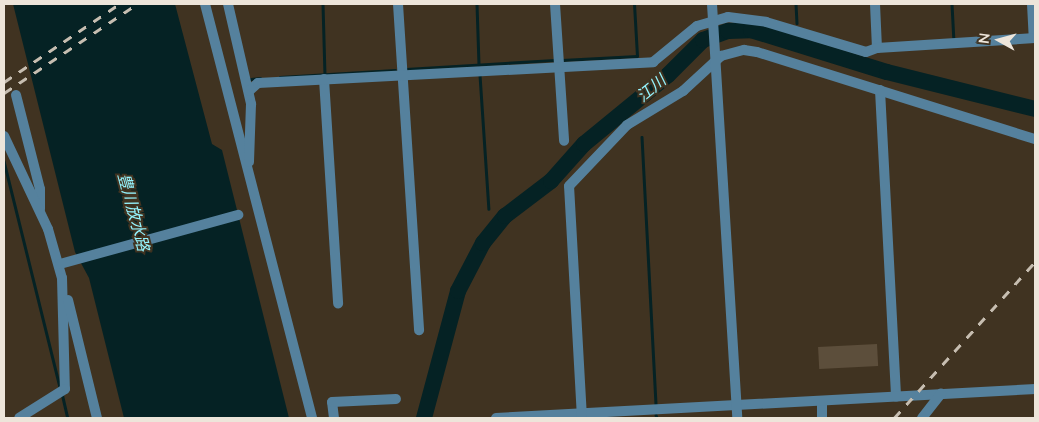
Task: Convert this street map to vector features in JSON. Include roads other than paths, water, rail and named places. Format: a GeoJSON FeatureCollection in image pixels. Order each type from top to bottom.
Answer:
{"type":"FeatureCollection","features":[{"type":"Feature","properties":{"kind":"street"},"geometry":{"type":"LineString","coordinates":[[205,4],[312,418]]}},
{"type":"Feature","properties":{"kind":"street"},"geometry":{"type":"LineString","coordinates":[[228,4],[249,91],[248,172]]}},
{"type":"Feature","properties":{"kind":"street"},"geometry":{"type":"LineString","coordinates":[[398,4],[401,74],[419,330]]}},
{"type":"Feature","properties":{"kind":"street"},"geometry":{"type":"LineString","coordinates":[[555,4],[564,141]]}},
{"type":"Feature","properties":{"kind":"street"},"geometry":{"type":"LineString","coordinates":[[712,4],[737,418]]}},
{"type":"Feature","properties":{"kind":"street"},"geometry":{"type":"LineString","coordinates":[[875,4],[877,48]]}},
{"type":"Feature","properties":{"kind":"street"},"geometry":{"type":"LineString","coordinates":[[249,91],[258,83],[558,65],[653,62],[697,26],[728,17],[766,22],[866,52],[877,48],[1034,38],[1032,4]]}},
{"type":"Feature","properties":{"kind":"street"},"geometry":{"type":"LineString","coordinates":[[582,416],[569,186],[627,126],[683,91],[716,57],[733,52],[756,52],[1035,139]]}},
{"type":"Feature","properties":{"kind":"street"},"geometry":{"type":"LineString","coordinates":[[324,79],[338,304]]}},
{"type":"Feature","properties":{"kind":"street"},"geometry":{"type":"LineString","coordinates":[[880,90],[896,397]]}},
{"type":"Feature","properties":{"kind":"street"},"geometry":{"type":"LineString","coordinates":[[16,95],[40,188],[40,212]]}},
{"type":"Feature","properties":{"kind":"street"},"geometry":{"type":"LineString","coordinates":[[4,136],[62,263],[66,389],[19,418]]}},
{"type":"Feature","properties":{"kind":"street"},"geometry":{"type":"LineString","coordinates":[[62,263],[238,215]]}},
{"type":"Feature","properties":{"kind":"street"},"geometry":{"type":"LineString","coordinates":[[62,278],[97,418]]}},
{"type":"Feature","properties":{"kind":"street"},"geometry":{"type":"LineString","coordinates":[[496,418],[582,416],[736,405],[1035,389]]}},
{"type":"Feature","properties":{"kind":"street"},"geometry":{"type":"LineString","coordinates":[[922,418],[942,394]]}},
{"type":"Feature","properties":{"kind":"street"},"geometry":{"type":"LineString","coordinates":[[334,418],[332,402],[396,399]]}},
{"type":"Feature","properties":{"kind":"street"},"geometry":{"type":"LineString","coordinates":[[822,401],[822,418]]}},
{"type":"Feature","properties":{"kind":"water","name":"豊川放水路"},"geometry":{"type":"Polygon","coordinates":[[[13,4],[175,4],[212,144],[222,150],[289,418],[124,418],[89,278],[75,252],[13,4]]]}},
{"type":"Feature","properties":{"kind":"waterway"},"geometry":{"type":"LineString","coordinates":[[323,4],[325,74]]}},
{"type":"Feature","properties":{"kind":"waterway"},"geometry":{"type":"LineString","coordinates":[[477,4],[479,65]]}},
{"type":"Feature","properties":{"kind":"waterway"},"geometry":{"type":"LineString","coordinates":[[562,60],[637,56],[634,4]]}},
{"type":"Feature","properties":{"kind":"waterway"},"geometry":{"type":"LineString","coordinates":[[796,4],[797,23]]}},
{"type":"Feature","properties":{"kind":"waterway"},"geometry":{"type":"LineString","coordinates":[[952,4],[954,37]]}},
{"type":"Feature","properties":{"kind":"waterway","name":"江川"},"geometry":{"type":"LineString","coordinates":[[424,418],[458,291],[483,243],[505,216],[551,181],[584,144],[668,75],[703,40],[728,31],[751,30],[887,72],[1035,109]]}},
{"type":"Feature","properties":{"kind":"waterway"},"geometry":{"type":"LineString","coordinates":[[406,69],[555,60]]}},
{"type":"Feature","properties":{"kind":"waterway"},"geometry":{"type":"LineString","coordinates":[[280,77],[395,70]]}},
{"type":"Feature","properties":{"kind":"waterway"},"geometry":{"type":"LineString","coordinates":[[480,75],[489,209]]}},
{"type":"Feature","properties":{"kind":"waterway"},"geometry":{"type":"LineString","coordinates":[[251,79],[260,78]]}},
{"type":"Feature","properties":{"kind":"waterway"},"geometry":{"type":"LineString","coordinates":[[642,137],[656,406]]}},
{"type":"Feature","properties":{"kind":"waterway"},"geometry":{"type":"LineString","coordinates":[[4,161],[60,388]]}},
{"type":"Feature","properties":{"kind":"waterway"},"geometry":{"type":"LineString","coordinates":[[62,393],[68,418]]}},
{"type":"Feature","properties":{"kind":"railway"},"geometry":{"type":"LineString","coordinates":[[4,82],[119,4]]}},
{"type":"Feature","properties":{"kind":"railway"},"geometry":{"type":"LineString","coordinates":[[4,93],[137,4]]}},
{"type":"Feature","properties":{"kind":"railway"},"geometry":{"type":"LineString","coordinates":[[894,418],[1035,262]]}}]}
